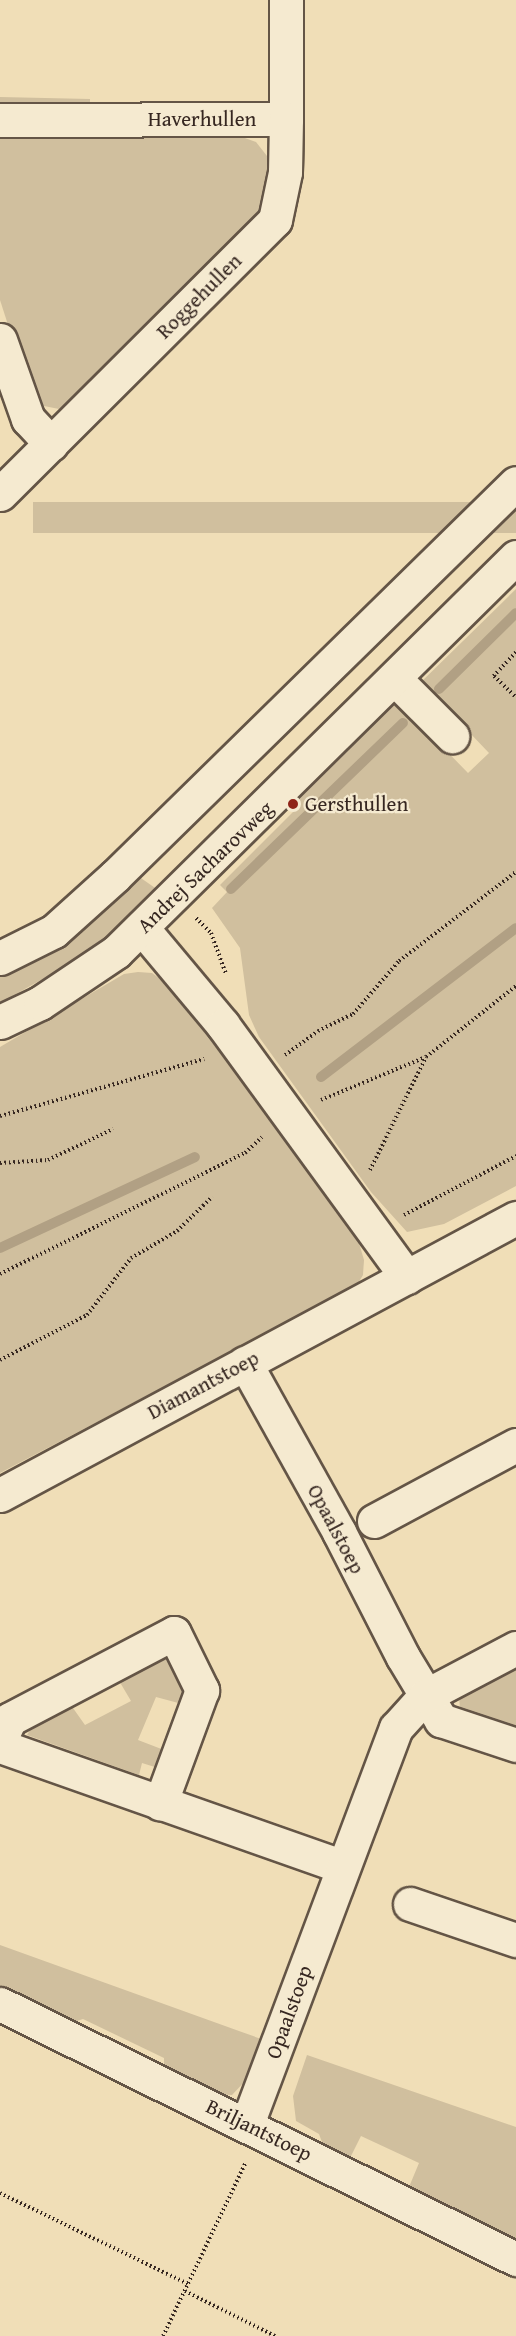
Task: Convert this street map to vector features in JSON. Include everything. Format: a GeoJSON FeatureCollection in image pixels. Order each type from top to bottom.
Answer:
{"type":"FeatureCollection","features":[{"type":"Feature","properties":{"kind":"street","name":"Haverhullen"},"geometry":{"type":"LineString","coordinates":[[0,120],[286,119],[286,0]]}},
{"type":"Feature","properties":{"kind":"street","name":"Roggehullen"},"geometry":{"type":"LineString","coordinates":[[0,494],[275,220],[285,172],[286,119]]}},
{"type":"Feature","properties":{"kind":"street"},"geometry":{"type":"LineString","coordinates":[[0,340],[28,419],[51,444]]}},
{"type":"Feature","properties":{"kind":"street"},"geometry":{"type":"LineString","coordinates":[[0,958],[54,931],[115,876],[516,483]]}},
{"type":"Feature","properties":{"kind":"street","name":"Andrej Sacharovweg"},"geometry":{"type":"LineString","coordinates":[[0,1022],[40,1003],[91,971],[142,928],[516,557]]}},
{"type":"Feature","properties":{"kind":"street"},"geometry":{"type":"LineString","coordinates":[[394,678],[452,736]]}},
{"type":"Feature","properties":{"kind":"street"},"geometry":{"type":"LineString","coordinates":[[142,928],[249,1061],[407,1277]]}},
{"type":"Feature","properties":{"kind":"street","name":"Diamantstoep"},"geometry":{"type":"LineString","coordinates":[[0,1495],[516,1218]]}},
{"type":"Feature","properties":{"kind":"street","name":"Opaalstoep"},"geometry":{"type":"LineString","coordinates":[[245,1363],[425,1696],[441,1720],[516,1746]]}},
{"type":"Feature","properties":{"kind":"street"},"geometry":{"type":"LineString","coordinates":[[374,1521],[516,1445]]}},
{"type":"Feature","properties":{"kind":"street"},"geometry":{"type":"LineString","coordinates":[[0,1740],[10,1719],[174,1634],[202,1690],[160,1804]]}},
{"type":"Feature","properties":{"kind":"street","name":"Opaalstoep"},"geometry":{"type":"LineString","coordinates":[[254,2128],[341,1866],[396,1728],[425,1696],[516,1648]]}},
{"type":"Feature","properties":{"kind":"street"},"geometry":{"type":"LineString","coordinates":[[0,1746],[341,1866]]}},
{"type":"Feature","properties":{"kind":"street"},"geometry":{"type":"LineString","coordinates":[[410,1904],[516,1940]]}},
{"type":"Feature","properties":{"kind":"street","name":"Briljantstoep"},"geometry":{"type":"LineString","coordinates":[[0,2004],[516,2259]]}},
{"type":"Feature","properties":{"kind":"path"},"geometry":{"type":"LineString","coordinates":[[516,652],[494,676],[516,698]]}},
{"type":"Feature","properties":{"kind":"path"},"geometry":{"type":"LineString","coordinates":[[0,1116],[249,1061],[352,1014],[399,961],[516,872]]}},
{"type":"Feature","properties":{"kind":"path"},"geometry":{"type":"LineString","coordinates":[[353,1203],[426,1057]]}},
{"type":"Feature","properties":{"kind":"path"},"geometry":{"type":"LineString","coordinates":[[0,1163],[48,1160],[113,1129]]}},
{"type":"Feature","properties":{"kind":"path"},"geometry":{"type":"LineString","coordinates":[[374,1230],[516,1156]]}},
{"type":"Feature","properties":{"kind":"path"},"geometry":{"type":"LineString","coordinates":[[0,1360],[87,1315],[130,1258],[177,1231],[212,1197]]}},
{"type":"Feature","properties":{"kind":"path"},"geometry":{"type":"LineString","coordinates":[[163,2336],[185,2291],[254,2128]]}},
{"type":"Feature","properties":{"kind":"path"},"geometry":{"type":"LineString","coordinates":[[0,2193],[188,2284]]}},
{"type":"Feature","properties":{"kind":"path"},"geometry":{"type":"LineString","coordinates":[[185,2291],[275,2336]]}},
{"type":"Feature","properties":{"kind":"shaded area"},"geometry":{"type":"Polygon","coordinates":[[[0,97],[90,99],[90,108],[0,108],[0,97]]]}},
{"type":"Feature","properties":{"kind":"shaded area"},"geometry":{"type":"Polygon","coordinates":[[[242,137],[256,142],[267,156],[269,176],[261,213],[75,404],[59,409],[44,406],[28,387],[0,300],[0,138],[242,137]]]}},
{"type":"Feature","properties":{"kind":"shaded area"},"geometry":{"type":"Polygon","coordinates":[[[33,502],[516,502],[516,533],[33,533],[33,502]]]}},
{"type":"Feature","properties":{"kind":"shaded area"},"geometry":{"type":"Polygon","coordinates":[[[516,589],[516,1186],[444,1224],[407,1232],[371,1192],[259,1037],[249,1015],[240,948],[212,908],[227,892],[220,885],[298,807],[293,802],[400,695],[429,733],[468,773],[489,753],[447,709],[417,686],[516,589]]]}},
{"type":"Feature","properties":{"kind":"shaded area"},"geometry":{"type":"Polygon","coordinates":[[[138,876],[158,890],[116,930],[78,959],[0,1003],[0,972],[138,876]]]}},
{"type":"Feature","properties":{"kind":"shaded area"},"geometry":{"type":"Polygon","coordinates":[[[152,973],[163,981],[196,1017],[359,1243],[364,1260],[363,1275],[357,1285],[0,1473],[0,1047],[124,974],[152,973]]]}},
{"type":"Feature","properties":{"kind":"shaded area"},"geometry":{"type":"Polygon","coordinates":[[[158,1656],[172,1663],[184,1698],[182,1704],[156,1697],[138,1740],[164,1750],[158,1768],[142,1763],[139,1775],[27,1735],[35,1722],[68,1701],[85,1725],[131,1701],[118,1679],[158,1656]]]}},
{"type":"Feature","properties":{"kind":"shaded area"},"geometry":{"type":"Polygon","coordinates":[[[516,1663],[516,1729],[460,1709],[459,1696],[516,1663]]]}},
{"type":"Feature","properties":{"kind":"shaded area"},"geometry":{"type":"Polygon","coordinates":[[[0,1945],[264,2040],[247,2079],[232,2095],[209,2094],[164,2071],[164,2058],[83,2019],[68,2024],[0,1990],[0,1945]]]}},
{"type":"Feature","properties":{"kind":"shaded area"},"geometry":{"type":"Polygon","coordinates":[[[307,2055],[516,2127],[516,2241],[409,2187],[419,2163],[361,2136],[350,2158],[323,2145],[319,2134],[296,2121],[293,2096],[307,2055]]]}},
{"type":"Feature","properties":{"kind":"waterway"},"geometry":{"type":"LineString","coordinates":[[439,689],[516,613]]}},
{"type":"Feature","properties":{"kind":"waterway"},"geometry":{"type":"LineString","coordinates":[[231,889],[403,723]]}},
{"type":"Feature","properties":{"kind":"waterway"},"geometry":{"type":"LineString","coordinates":[[321,1077],[516,928]]}},
{"type":"Feature","properties":{"kind":"waterway"},"geometry":{"type":"LineString","coordinates":[[0,1248],[195,1157]]}},
{"type":"Feature","properties":{"kind":"place","name":"Gersthullen"},"geometry":{"type":"Point","coordinates":[293,804]}}]}
